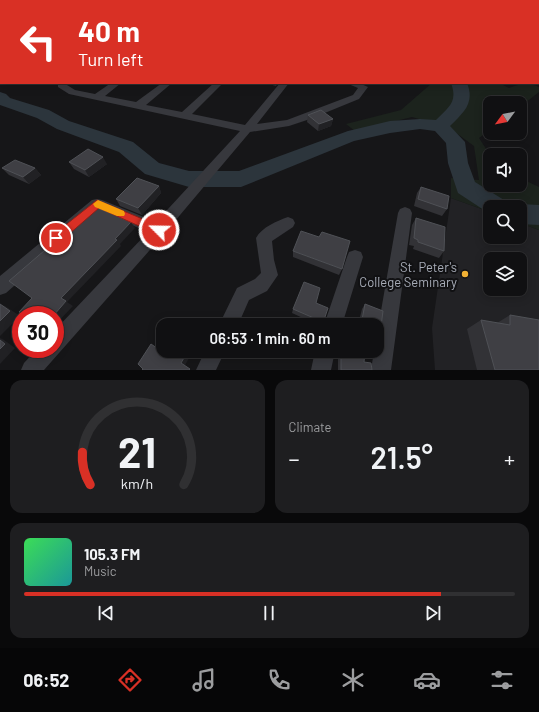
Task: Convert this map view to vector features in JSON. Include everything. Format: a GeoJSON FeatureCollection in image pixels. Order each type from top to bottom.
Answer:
{"type":"FeatureCollection","features":[{"type":"Feature","properties":{"kind":"street"},"geometry":{"type":"LineString","coordinates":[[62,84],[61,85],[72,92],[96,98],[139,105],[248,129],[288,123],[348,101],[361,92],[363,87],[353,84]]}},
{"type":"Feature","properties":{"kind":"street"},"geometry":{"type":"LineString","coordinates":[[96,98],[116,84]]}},
{"type":"Feature","properties":{"kind":"street"},"geometry":{"type":"LineString","coordinates":[[139,105],[167,84]]}},
{"type":"Feature","properties":{"kind":"street"},"geometry":{"type":"LineString","coordinates":[[185,115],[218,84]]}},
{"type":"Feature","properties":{"kind":"street"},"geometry":{"type":"LineString","coordinates":[[64,334],[196,189],[248,129],[284,84]]}},
{"type":"Feature","properties":{"kind":"street"},"geometry":{"type":"LineString","coordinates":[[0,287],[97,204],[159,230]]}},
{"type":"Feature","properties":{"kind":"street"},"geometry":{"type":"LineString","coordinates":[[381,370],[405,213]]}},
{"type":"Feature","properties":{"kind":"street"},"geometry":{"type":"LineString","coordinates":[[231,318],[243,294],[261,285],[270,275],[266,260],[264,238],[276,229],[288,223]]}},
{"type":"Feature","properties":{"kind":"street"},"geometry":{"type":"LineString","coordinates":[[335,318],[355,257]]}},
{"type":"Feature","properties":{"kind":"street"},"geometry":{"type":"LineString","coordinates":[[31,370],[42,358]]}},
{"type":"Feature","properties":{"kind":"street"},"geometry":{"type":"LineString","coordinates":[[206,370],[212,358]]}},
{"type":"Feature","properties":{"kind":"street"},"geometry":{"type":"LineString","coordinates":[[321,370],[324,358]]}},
{"type":"Feature","properties":{"kind":"shaded area"},"geometry":{"type":"Polygon","coordinates":[[[431,84],[501,84],[509,88],[517,85],[531,84],[539,87],[539,92],[527,101],[527,96],[483,96],[483,135],[479,138],[485,148],[483,148],[483,192],[527,192],[527,181],[539,187],[539,230],[527,226],[527,200],[483,200],[483,209],[451,198],[451,178],[479,180],[474,146],[448,127],[412,117],[355,131],[346,124],[401,110],[431,84]]]}},
{"type":"Feature","properties":{"kind":"shaded area","name":"St. Peter's College Seminary"},"geometry":{"type":"Polygon","coordinates":[[[451,198],[483,209],[483,244],[527,244],[527,226],[539,230],[539,370],[435,370],[432,328],[451,198]]]}},
{"type":"Feature","properties":{"kind":"building"},"geometry":{"type":"Polygon","coordinates":[[[321,110],[333,119],[319,124],[308,115],[321,110]]]}},
{"type":"Feature","properties":{"kind":"building"},"geometry":{"type":"Polygon","coordinates":[[[88,149],[103,157],[85,170],[69,162],[88,149]]]}},
{"type":"Feature","properties":{"kind":"building"},"geometry":{"type":"Polygon","coordinates":[[[15,160],[35,168],[23,177],[2,168],[15,160]]]}},
{"type":"Feature","properties":{"kind":"building"},"geometry":{"type":"Polygon","coordinates":[[[137,178],[159,186],[138,208],[116,199],[137,178]]]}},
{"type":"Feature","properties":{"kind":"building"},"geometry":{"type":"Polygon","coordinates":[[[421,187],[449,196],[447,209],[418,199],[421,187]]]}},
{"type":"Feature","properties":{"kind":"building"},"geometry":{"type":"Polygon","coordinates":[[[95,207],[131,222],[115,239],[117,240],[61,298],[66,301],[62,306],[25,306],[32,298],[9,281],[95,207]]]}},
{"type":"Feature","properties":{"kind":"building"},"geometry":{"type":"Polygon","coordinates":[[[416,218],[445,227],[444,251],[418,242],[418,240],[414,238],[416,218]]]}},
{"type":"Feature","properties":{"kind":"building"},"geometry":{"type":"Polygon","coordinates":[[[301,231],[319,237],[322,232],[350,241],[342,269],[293,251],[301,231]]]}},
{"type":"Feature","properties":{"kind":"building"},"geometry":{"type":"Polygon","coordinates":[[[304,282],[320,288],[316,303],[328,308],[325,318],[314,318],[293,309],[304,282]]]}},
{"type":"Feature","properties":{"kind":"building"},"geometry":{"type":"Polygon","coordinates":[[[0,304],[10,311],[0,321],[0,304]]]}},
{"type":"Feature","properties":{"kind":"building"},"geometry":{"type":"Polygon","coordinates":[[[365,304],[383,311],[382,318],[362,318],[365,304]]]}},
{"type":"Feature","properties":{"kind":"building"},"geometry":{"type":"Polygon","coordinates":[[[510,315],[539,320],[539,370],[495,370],[481,320],[510,325],[510,315]]]}},
{"type":"Feature","properties":{"kind":"building"},"geometry":{"type":"Polygon","coordinates":[[[0,340],[5,344],[0,349],[0,340]]]}},
{"type":"Feature","properties":{"kind":"building"},"geometry":{"type":"Polygon","coordinates":[[[151,344],[156,347],[156,358],[184,358],[181,363],[190,369],[142,370],[143,369],[138,364],[151,344]]]}},
{"type":"Feature","properties":{"kind":"building"},"geometry":{"type":"Polygon","coordinates":[[[341,358],[364,358],[364,362],[371,363],[372,370],[341,370],[341,358]]]}},
{"type":"Feature","properties":{"kind":"waterway"},"geometry":{"type":"LineString","coordinates":[[440,126],[458,108],[463,94],[459,84]]}},
{"type":"Feature","properties":{"kind":"waterway"},"geometry":{"type":"LineString","coordinates":[[0,97],[4,101],[43,114],[63,125],[126,147],[152,169],[189,179],[241,179],[348,137],[390,127],[420,124],[440,126]]}},
{"type":"Feature","properties":{"kind":"waterway"},"geometry":{"type":"LineString","coordinates":[[440,126],[455,142],[458,163],[466,187],[486,200]]}},
{"type":"Feature","properties":{"kind":"waterway"},"geometry":{"type":"LineString","coordinates":[[527,214],[539,215]]}},
{"type":"Feature","properties":{"kind":"slow traffic"},"geometry":{"type":"LineString","coordinates":[[98,204],[120,214]]}},
{"type":"Feature","properties":{"kind":"place","name":"St. Peter's College Seminary"},"geometry":{"type":"Point","coordinates":[465,274]}},
{"type":"Feature","properties":{"kind":"route"},"geometry":{"type":"LineString","coordinates":[[56,238],[97,204],[159,230]]}}]}
